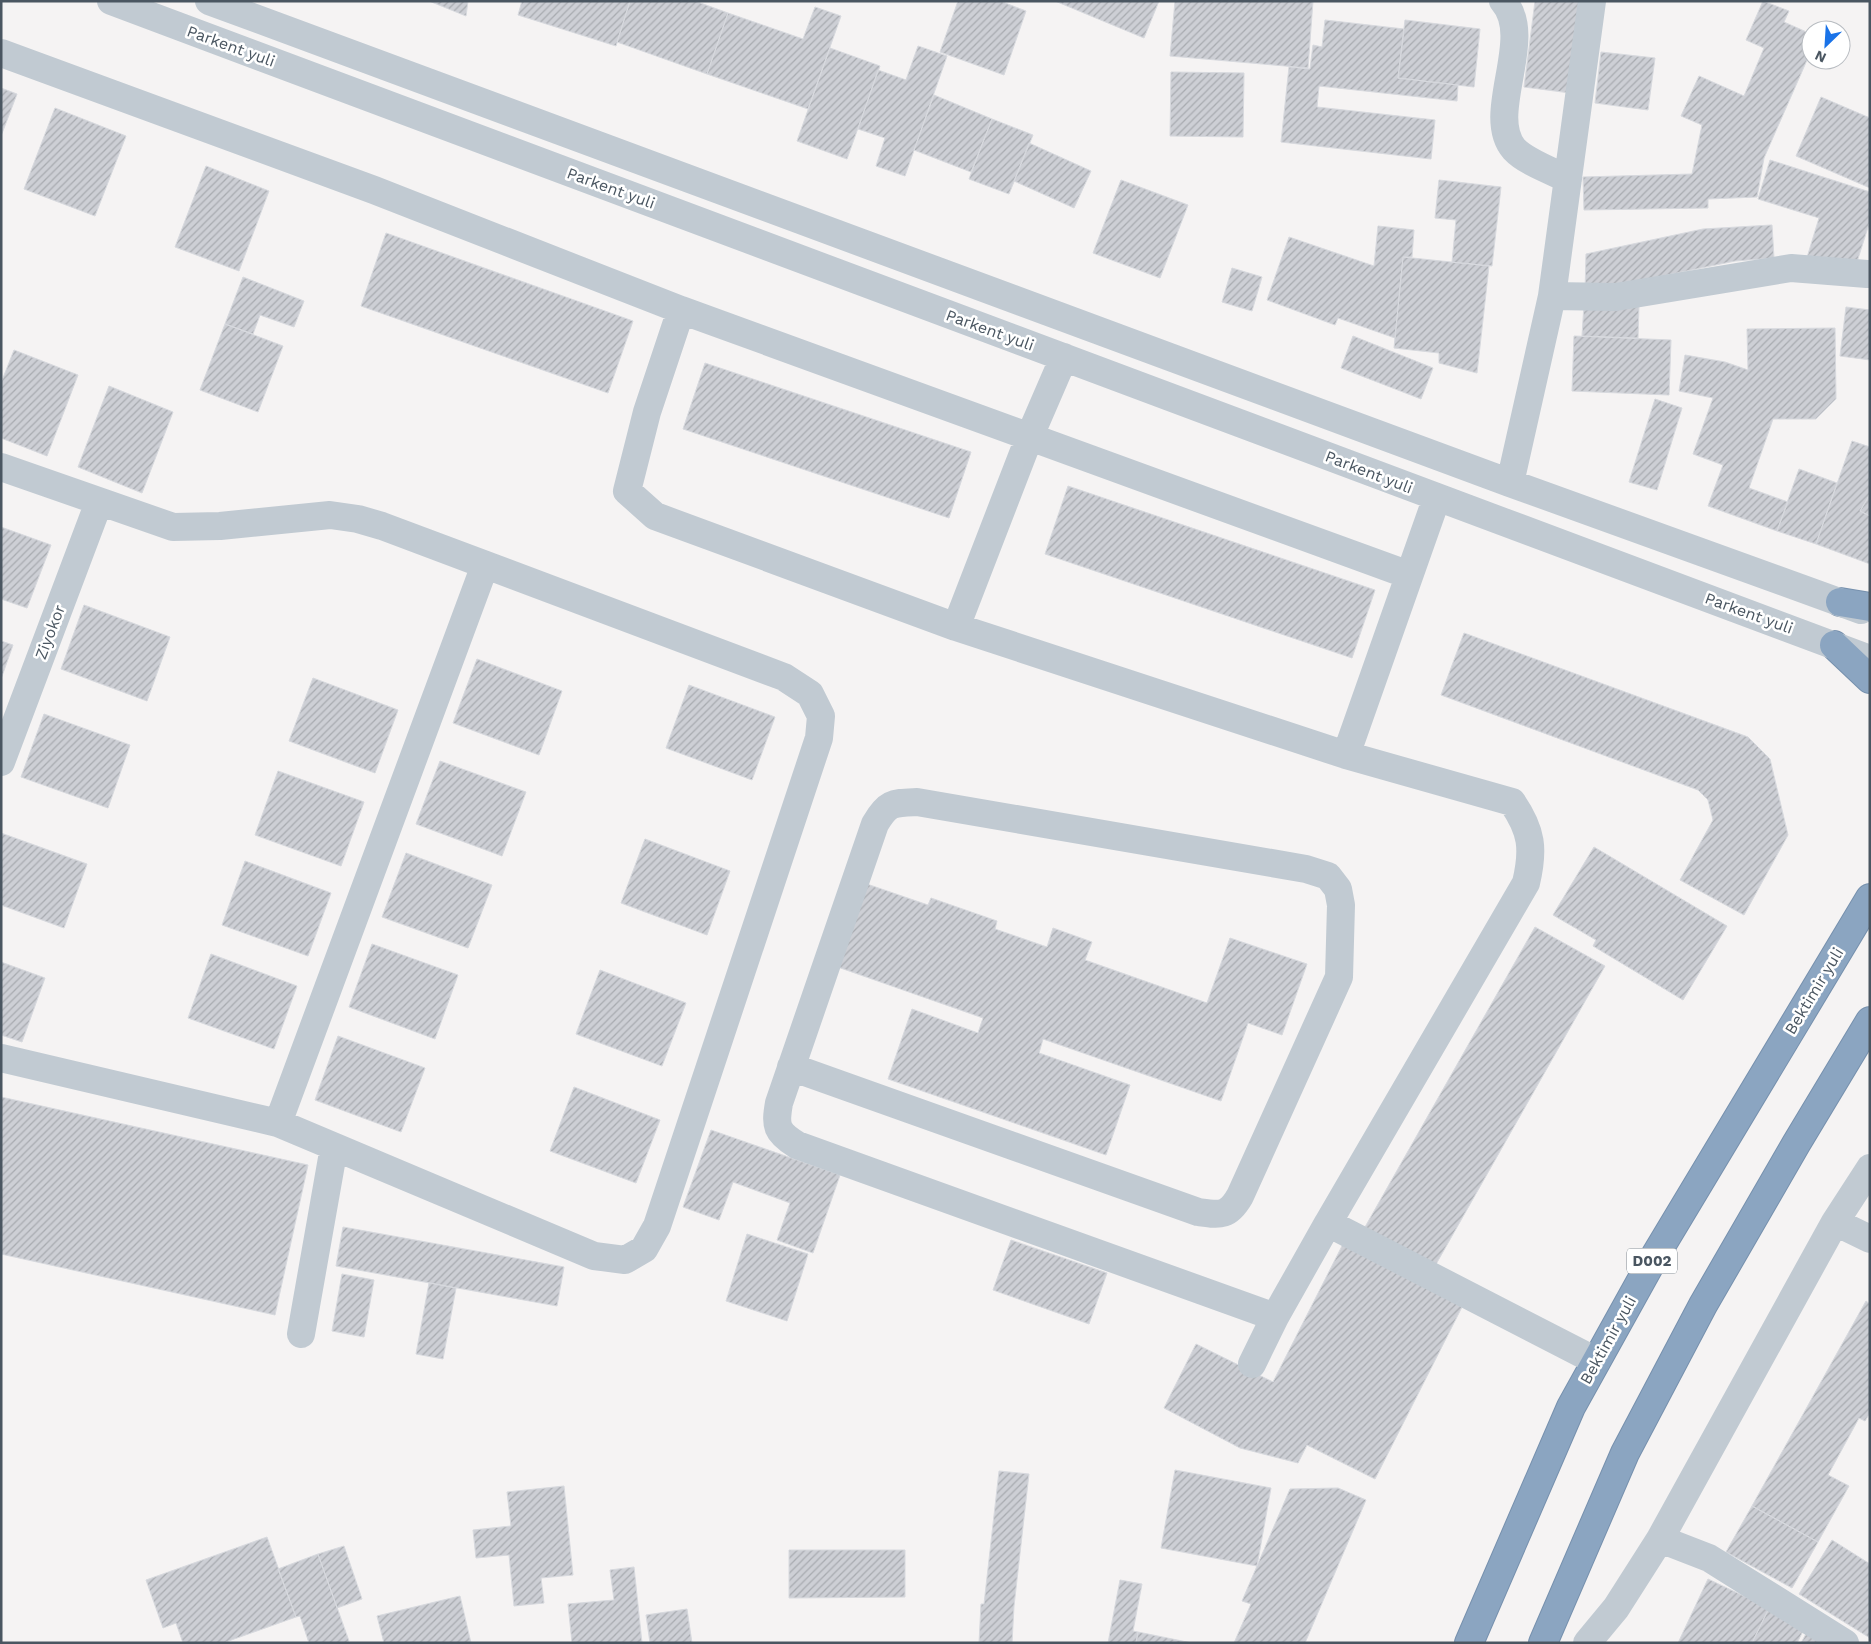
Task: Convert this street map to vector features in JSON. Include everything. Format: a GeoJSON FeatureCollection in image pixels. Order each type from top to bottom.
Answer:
{"type":"FeatureCollection","features":[{"type":"Feature","properties":{"kind":"highway"},"geometry":{"type":"LineString","coordinates":[[1840,602],[1870,606]]}},
{"type":"Feature","properties":{"kind":"highway"},"geometry":{"type":"LineString","coordinates":[[1834,645],[1870,679]]}},
{"type":"Feature","properties":{"kind":"highway","name":"Bektimir yuli"},"geometry":{"type":"LineString","coordinates":[[1469,1643],[1571,1406],[1681,1212],[1870,898]]}},
{"type":"Feature","properties":{"kind":"highway"},"geometry":{"type":"LineString","coordinates":[[1544,1643],[1625,1453],[1703,1306],[1796,1144],[1870,1021]]}},
{"type":"Feature","properties":{"kind":"street","name":"Parkent yuli"},"geometry":{"type":"LineString","coordinates":[[110,1],[1870,658]]}},
{"type":"Feature","properties":{"kind":"street"},"geometry":{"type":"LineString","coordinates":[[209,1],[1510,483],[1870,613]]}},
{"type":"Feature","properties":{"kind":"street"},"geometry":{"type":"LineString","coordinates":[[1503,1],[1509,8],[1515,30],[1505,114],[1506,134],[1515,149],[1521,154],[1568,179]]}},
{"type":"Feature","properties":{"kind":"street"},"geometry":{"type":"LineString","coordinates":[[1510,483],[1552,296],[1592,1]]}},
{"type":"Feature","properties":{"kind":"street"},"geometry":{"type":"LineString","coordinates":[[1,53],[374,190],[681,310],[1409,575]]}},
{"type":"Feature","properties":{"kind":"street"},"geometry":{"type":"LineString","coordinates":[[1552,296],[1616,297],[1791,268],[1867,274]]}},
{"type":"Feature","properties":{"kind":"street"},"geometry":{"type":"LineString","coordinates":[[681,310],[647,412],[627,491],[655,516],[956,627],[1346,755],[1512,802],[1524,820],[1530,839],[1531,863],[1526,883],[1328,1223],[1275,1317],[1252,1364]]}},
{"type":"Feature","properties":{"kind":"street"},"geometry":{"type":"LineString","coordinates":[[956,627],[1029,438],[1064,357]]}},
{"type":"Feature","properties":{"kind":"street"},"geometry":{"type":"LineString","coordinates":[[1,467],[173,527],[220,526],[330,515],[358,519],[382,526],[784,677],[810,694],[821,716],[819,738],[657,1226],[644,1249],[625,1260],[594,1256],[278,1123],[1,1058]]}},
{"type":"Feature","properties":{"kind":"street"},"geometry":{"type":"LineString","coordinates":[[1346,755],[1437,497]]}},
{"type":"Feature","properties":{"kind":"street","name":"Ziyokor"},"geometry":{"type":"LineString","coordinates":[[1,762],[99,502]]}},
{"type":"Feature","properties":{"kind":"street"},"geometry":{"type":"LineString","coordinates":[[278,1123],[485,565]]}},
{"type":"Feature","properties":{"kind":"street"},"geometry":{"type":"LineString","coordinates":[[791,1067],[1198,1212],[1219,1215],[1233,1209],[1240,1196],[1339,977],[1341,905],[1338,889],[1328,876],[1306,869],[918,802],[898,802],[883,810],[875,824],[791,1067],[779,1102],[776,1121],[784,1136],[797,1144],[1275,1317]]}},
{"type":"Feature","properties":{"kind":"street"},"geometry":{"type":"LineString","coordinates":[[301,1334],[334,1147]]}},
{"type":"Feature","properties":{"kind":"street"},"geometry":{"type":"LineString","coordinates":[[1587,1643],[1616,1608],[1660,1540],[1835,1222],[1870,1168]]}},
{"type":"Feature","properties":{"kind":"street"},"geometry":{"type":"LineString","coordinates":[[1835,1222],[1870,1240]]}},
{"type":"Feature","properties":{"kind":"street"},"geometry":{"type":"LineString","coordinates":[[1328,1223],[1596,1361]]}},
{"type":"Feature","properties":{"kind":"street"},"geometry":{"type":"LineString","coordinates":[[1660,1540],[1709,1558],[1845,1643]]}},
{"type":"Feature","properties":{"kind":"building"},"geometry":{"type":"Polygon","coordinates":[[[429,1],[468,1],[466,16],[429,1]]]}},
{"type":"Feature","properties":{"kind":"building"},"geometry":{"type":"Polygon","coordinates":[[[522,1],[630,1],[616,46],[518,15],[522,1]]]}},
{"type":"Feature","properties":{"kind":"building"},"geometry":{"type":"Polygon","coordinates":[[[630,1],[695,1],[728,13],[707,74],[617,42],[630,1]]]}},
{"type":"Feature","properties":{"kind":"building"},"geometry":{"type":"Polygon","coordinates":[[[958,1],[1000,1],[1026,11],[1004,75],[940,52],[958,1]]]}},
{"type":"Feature","properties":{"kind":"building"},"geometry":{"type":"Polygon","coordinates":[[[1055,1],[1159,1],[1144,38],[1055,1]]]}},
{"type":"Feature","properties":{"kind":"building"},"geometry":{"type":"Polygon","coordinates":[[[1175,1],[1313,1],[1308,68],[1170,56],[1175,1]]]}},
{"type":"Feature","properties":{"kind":"building"},"geometry":{"type":"Polygon","coordinates":[[[1535,1],[1582,1],[1570,93],[1524,87],[1535,1]]]}},
{"type":"Feature","properties":{"kind":"building"},"geometry":{"type":"Polygon","coordinates":[[[1763,1],[1789,11],[1784,22],[1801,30],[1801,70],[1803,70],[1764,158],[1757,197],[1708,199],[1708,208],[1584,210],[1583,177],[1692,174],[1702,125],[1681,116],[1699,76],[1744,96],[1764,48],[1746,40],[1763,1]]]}},
{"type":"Feature","properties":{"kind":"building"},"geometry":{"type":"Polygon","coordinates":[[[815,7],[841,16],[808,109],[707,74],[728,13],[803,39],[815,7]]]}},
{"type":"Feature","properties":{"kind":"building"},"geometry":{"type":"Polygon","coordinates":[[[1325,20],[1404,29],[1398,78],[1458,85],[1457,101],[1319,86],[1317,107],[1435,120],[1431,159],[1281,142],[1289,67],[1310,69],[1313,45],[1322,47],[1325,20]]]}},
{"type":"Feature","properties":{"kind":"building"},"geometry":{"type":"Polygon","coordinates":[[[1405,20],[1480,29],[1474,87],[1398,78],[1405,20]]]}},
{"type":"Feature","properties":{"kind":"building"},"geometry":{"type":"Polygon","coordinates":[[[918,46],[947,56],[905,176],[876,166],[885,138],[858,129],[878,70],[906,80],[918,46]]]}},
{"type":"Feature","properties":{"kind":"building"},"geometry":{"type":"Polygon","coordinates":[[[830,48],[880,66],[847,159],[797,141],[830,48]]]}},
{"type":"Feature","properties":{"kind":"building"},"geometry":{"type":"Polygon","coordinates":[[[1601,52],[1655,58],[1648,110],[1595,103],[1601,52]]]}},
{"type":"Feature","properties":{"kind":"building"},"geometry":{"type":"Polygon","coordinates":[[[1171,72],[1244,73],[1243,137],[1170,136],[1171,72]]]}},
{"type":"Feature","properties":{"kind":"building"},"geometry":{"type":"Polygon","coordinates":[[[1,88],[17,94],[1,136],[1,88]]]}},
{"type":"Feature","properties":{"kind":"building"},"geometry":{"type":"Polygon","coordinates":[[[934,95],[992,119],[971,172],[914,150],[934,95]]]}},
{"type":"Feature","properties":{"kind":"building"},"geometry":{"type":"Polygon","coordinates":[[[1821,97],[1870,118],[1870,188],[1796,156],[1821,97]]]}},
{"type":"Feature","properties":{"kind":"building"},"geometry":{"type":"Polygon","coordinates":[[[55,108],[126,136],[95,216],[24,189],[55,108]]]}},
{"type":"Feature","properties":{"kind":"building"},"geometry":{"type":"Polygon","coordinates":[[[992,119],[1033,135],[1009,194],[969,179],[992,119]]]}},
{"type":"Feature","properties":{"kind":"building"},"geometry":{"type":"Polygon","coordinates":[[[1029,143],[1091,171],[1074,208],[1014,181],[1029,143]]]}},
{"type":"Feature","properties":{"kind":"building"},"geometry":{"type":"Polygon","coordinates":[[[1770,160],[1870,192],[1870,221],[1856,265],[1805,264],[1819,218],[1758,199],[1770,160]]]}},
{"type":"Feature","properties":{"kind":"building"},"geometry":{"type":"Polygon","coordinates":[[[206,166],[269,191],[239,271],[175,247],[206,166]]]}},
{"type":"Feature","properties":{"kind":"building"},"geometry":{"type":"Polygon","coordinates":[[[1121,180],[1188,205],[1160,278],[1093,253],[1121,180]]]}},
{"type":"Feature","properties":{"kind":"building"},"geometry":{"type":"Polygon","coordinates":[[[1439,180],[1501,187],[1492,266],[1452,262],[1456,220],[1435,218],[1439,180]]]}},
{"type":"Feature","properties":{"kind":"building"},"geometry":{"type":"Polygon","coordinates":[[[1772,225],[1774,258],[1735,261],[1585,292],[1586,254],[1703,229],[1772,225]]]}},
{"type":"Feature","properties":{"kind":"building"},"geometry":{"type":"Polygon","coordinates":[[[1378,226],[1414,230],[1412,257],[1403,257],[1395,338],[1338,318],[1335,325],[1267,300],[1289,237],[1374,266],[1378,226]]]}},
{"type":"Feature","properties":{"kind":"building"},"geometry":{"type":"Polygon","coordinates":[[[386,233],[633,321],[608,393],[361,306],[386,233]]]}},
{"type":"Feature","properties":{"kind":"building"},"geometry":{"type":"Polygon","coordinates":[[[1403,257],[1489,266],[1477,373],[1439,363],[1439,353],[1394,348],[1403,257]]]}},
{"type":"Feature","properties":{"kind":"building"},"geometry":{"type":"Polygon","coordinates":[[[1232,268],[1262,277],[1252,311],[1222,302],[1232,268]]]}},
{"type":"Feature","properties":{"kind":"building"},"geometry":{"type":"Polygon","coordinates":[[[243,277],[304,301],[294,327],[260,315],[253,334],[225,324],[243,277]]]}},
{"type":"Feature","properties":{"kind":"building"},"geometry":{"type":"Polygon","coordinates":[[[1584,304],[1639,306],[1638,338],[1582,336],[1584,304]]]}},
{"type":"Feature","properties":{"kind":"building"},"geometry":{"type":"Polygon","coordinates":[[[1846,307],[1870,310],[1870,360],[1840,356],[1846,307]]]}},
{"type":"Feature","properties":{"kind":"building"},"geometry":{"type":"Polygon","coordinates":[[[225,324],[283,346],[258,412],[200,390],[225,324]]]}},
{"type":"Feature","properties":{"kind":"building"},"geometry":{"type":"Polygon","coordinates":[[[1835,328],[1836,399],[1816,419],[1773,419],[1749,488],[1788,502],[1777,531],[1708,506],[1723,465],[1693,454],[1713,398],[1679,391],[1685,355],[1725,362],[1748,370],[1747,329],[1835,328]]]}},
{"type":"Feature","properties":{"kind":"building"},"geometry":{"type":"Polygon","coordinates":[[[1353,336],[1433,368],[1421,399],[1341,368],[1353,336]]]}},
{"type":"Feature","properties":{"kind":"building"},"geometry":{"type":"Polygon","coordinates":[[[1574,336],[1671,340],[1669,395],[1572,391],[1574,336]]]}},
{"type":"Feature","properties":{"kind":"building"},"geometry":{"type":"Polygon","coordinates":[[[14,350],[78,375],[47,456],[1,438],[1,383],[14,350]]]}},
{"type":"Feature","properties":{"kind":"building"},"geometry":{"type":"Polygon","coordinates":[[[705,363],[971,452],[949,518],[683,429],[705,363]]]}},
{"type":"Feature","properties":{"kind":"building"},"geometry":{"type":"Polygon","coordinates":[[[109,386],[173,412],[142,493],[78,467],[109,386]]]}},
{"type":"Feature","properties":{"kind":"building"},"geometry":{"type":"Polygon","coordinates":[[[1655,399],[1682,408],[1657,490],[1629,482],[1655,399]]]}},
{"type":"Feature","properties":{"kind":"building"},"geometry":{"type":"Polygon","coordinates":[[[1852,441],[1870,447],[1870,494],[1860,511],[1870,516],[1870,564],[1816,544],[1852,441]]]}},
{"type":"Feature","properties":{"kind":"building"},"geometry":{"type":"Polygon","coordinates":[[[1799,469],[1837,483],[1816,544],[1777,531],[1799,469]]]}},
{"type":"Feature","properties":{"kind":"building"},"geometry":{"type":"Polygon","coordinates":[[[1068,486],[1375,590],[1352,658],[1045,554],[1068,486]]]}},
{"type":"Feature","properties":{"kind":"building"},"geometry":{"type":"Polygon","coordinates":[[[1870,494],[1870,516],[1860,511],[1870,494]]]}},
{"type":"Feature","properties":{"kind":"building"},"geometry":{"type":"Polygon","coordinates":[[[1,527],[51,545],[27,608],[1,599],[1,527]]]}},
{"type":"Feature","properties":{"kind":"building"},"geometry":{"type":"Polygon","coordinates":[[[84,605],[170,637],[147,701],[61,669],[84,605]]]}},
{"type":"Feature","properties":{"kind":"building"},"geometry":{"type":"Polygon","coordinates":[[[1464,633],[1748,737],[1770,759],[1788,835],[1744,915],[1680,880],[1713,820],[1708,800],[1698,790],[1441,695],[1464,633]]]}},
{"type":"Feature","properties":{"kind":"building"},"geometry":{"type":"Polygon","coordinates":[[[1,641],[13,645],[1,679],[1,641]]]}},
{"type":"Feature","properties":{"kind":"building"},"geometry":{"type":"Polygon","coordinates":[[[477,659],[562,691],[539,755],[453,723],[477,659]]]}},
{"type":"Feature","properties":{"kind":"building"},"geometry":{"type":"Polygon","coordinates":[[[313,678],[398,710],[375,773],[289,741],[313,678]]]}},
{"type":"Feature","properties":{"kind":"building"},"geometry":{"type":"Polygon","coordinates":[[[689,685],[775,717],[752,780],[666,748],[689,685]]]}},
{"type":"Feature","properties":{"kind":"building"},"geometry":{"type":"Polygon","coordinates":[[[44,714],[130,745],[108,808],[21,777],[44,714]]]}},
{"type":"Feature","properties":{"kind":"building"},"geometry":{"type":"Polygon","coordinates":[[[440,761],[526,792],[502,856],[416,824],[440,761]]]}},
{"type":"Feature","properties":{"kind":"building"},"geometry":{"type":"Polygon","coordinates":[[[278,771],[364,802],[341,866],[255,835],[278,771]]]}},
{"type":"Feature","properties":{"kind":"building"},"geometry":{"type":"Polygon","coordinates":[[[1,833],[87,864],[64,928],[1,905],[1,833]]]}},
{"type":"Feature","properties":{"kind":"building"},"geometry":{"type":"Polygon","coordinates":[[[645,839],[730,871],[707,935],[621,903],[645,839]]]}},
{"type":"Feature","properties":{"kind":"building"},"geometry":{"type":"Polygon","coordinates":[[[1594,847],[1727,926],[1683,1000],[1593,946],[1596,940],[1553,915],[1594,847]]]}},
{"type":"Feature","properties":{"kind":"building"},"geometry":{"type":"Polygon","coordinates":[[[406,853],[492,885],[468,948],[382,917],[406,853]]]}},
{"type":"Feature","properties":{"kind":"building"},"geometry":{"type":"Polygon","coordinates":[[[245,861],[331,893],[308,956],[222,925],[245,861]]]}},
{"type":"Feature","properties":{"kind":"building"},"geometry":{"type":"Polygon","coordinates":[[[861,882],[928,905],[931,898],[997,921],[995,929],[1047,947],[1053,928],[1092,942],[1085,960],[1207,1003],[1230,938],[1307,964],[1282,1035],[1248,1023],[1221,1101],[1043,1039],[1039,1053],[1130,1085],[1106,1155],[888,1079],[912,1009],[978,1033],[983,1018],[832,965],[861,882]]]}},
{"type":"Feature","properties":{"kind":"building"},"geometry":{"type":"Polygon","coordinates":[[[1535,927],[1605,966],[1435,1266],[1365,1227],[1535,927]]]}},
{"type":"Feature","properties":{"kind":"building"},"geometry":{"type":"Polygon","coordinates":[[[372,944],[458,975],[435,1039],[349,1007],[372,944]]]}},
{"type":"Feature","properties":{"kind":"building"},"geometry":{"type":"Polygon","coordinates":[[[211,954],[297,986],[274,1049],[188,1018],[211,954]]]}},
{"type":"Feature","properties":{"kind":"building"},"geometry":{"type":"Polygon","coordinates":[[[1,962],[45,978],[22,1042],[1,1035],[1,962]]]}},
{"type":"Feature","properties":{"kind":"building"},"geometry":{"type":"Polygon","coordinates":[[[600,970],[686,1003],[662,1066],[576,1034],[600,970]]]}},
{"type":"Feature","properties":{"kind":"building"},"geometry":{"type":"Polygon","coordinates":[[[338,1036],[425,1068],[401,1132],[315,1100],[338,1036]]]}},
{"type":"Feature","properties":{"kind":"building"},"geometry":{"type":"Polygon","coordinates":[[[574,1087],[660,1120],[636,1183],[550,1151],[574,1087]]]}},
{"type":"Feature","properties":{"kind":"building"},"geometry":{"type":"Polygon","coordinates":[[[1,1097],[308,1165],[275,1315],[1,1254],[1,1097]]]}},
{"type":"Feature","properties":{"kind":"building"},"geometry":{"type":"Polygon","coordinates":[[[711,1130],[840,1175],[813,1253],[777,1240],[790,1203],[733,1182],[719,1220],[683,1207],[711,1130]]]}},
{"type":"Feature","properties":{"kind":"building"},"geometry":{"type":"Polygon","coordinates":[[[343,1227],[564,1267],[557,1306],[336,1266],[343,1227]]]}},
{"type":"Feature","properties":{"kind":"building"},"geometry":{"type":"Polygon","coordinates":[[[747,1234],[808,1254],[787,1321],[726,1301],[747,1234]]]}},
{"type":"Feature","properties":{"kind":"building"},"geometry":{"type":"Polygon","coordinates":[[[1011,1240],[1107,1273],[1089,1324],[993,1290],[1011,1240]]]}},
{"type":"Feature","properties":{"kind":"building"},"geometry":{"type":"Polygon","coordinates":[[[1344,1242],[1464,1303],[1375,1479],[1307,1445],[1298,1463],[1240,1448],[1164,1408],[1196,1344],[1273,1382],[1344,1242]]]}},
{"type":"Feature","properties":{"kind":"building"},"geometry":{"type":"Polygon","coordinates":[[[342,1274],[374,1280],[364,1337],[332,1331],[342,1274]]]}},
{"type":"Feature","properties":{"kind":"building"},"geometry":{"type":"Polygon","coordinates":[[[429,1283],[456,1288],[443,1359],[416,1354],[429,1283]]]}},
{"type":"Feature","properties":{"kind":"building"},"geometry":{"type":"Polygon","coordinates":[[[1866,1301],[1870,1304],[1870,1413],[1865,1421],[1859,1418],[1828,1475],[1849,1486],[1818,1542],[1752,1506],[1866,1301]]]}},
{"type":"Feature","properties":{"kind":"building"},"geometry":{"type":"Polygon","coordinates":[[[1175,1470],[1271,1488],[1257,1566],[1161,1548],[1175,1470]]]}},
{"type":"Feature","properties":{"kind":"building"},"geometry":{"type":"Polygon","coordinates":[[[999,1471],[1029,1474],[1014,1606],[1012,1643],[979,1643],[981,1604],[984,1604],[999,1471]]]}},
{"type":"Feature","properties":{"kind":"building"},"geometry":{"type":"Polygon","coordinates":[[[564,1486],[573,1575],[541,1578],[544,1603],[514,1606],[509,1555],[476,1558],[473,1530],[511,1526],[507,1492],[564,1486]]]}},
{"type":"Feature","properties":{"kind":"building"},"geometry":{"type":"Polygon","coordinates":[[[1338,1488],[1366,1500],[1305,1643],[1234,1643],[1251,1604],[1242,1601],[1290,1489],[1338,1488]]]}},
{"type":"Feature","properties":{"kind":"building"},"geometry":{"type":"Polygon","coordinates":[[[1752,1506],[1818,1542],[1792,1588],[1726,1552],[1752,1506]]]}},
{"type":"Feature","properties":{"kind":"building"},"geometry":{"type":"Polygon","coordinates":[[[267,1537],[296,1617],[223,1643],[183,1643],[176,1623],[163,1628],[146,1580],[267,1537]]]}},
{"type":"Feature","properties":{"kind":"building"},"geometry":{"type":"Polygon","coordinates":[[[1832,1540],[1870,1564],[1870,1638],[1799,1594],[1832,1540]]]}},
{"type":"Feature","properties":{"kind":"building"},"geometry":{"type":"Polygon","coordinates":[[[344,1546],[362,1599],[337,1608],[318,1554],[344,1546]]]}},
{"type":"Feature","properties":{"kind":"building"},"geometry":{"type":"Polygon","coordinates":[[[789,1550],[905,1550],[905,1597],[789,1598],[789,1550]]]}},
{"type":"Feature","properties":{"kind":"building"},"geometry":{"type":"Polygon","coordinates":[[[318,1554],[349,1641],[345,1643],[309,1643],[300,1616],[296,1617],[278,1569],[318,1554]]]}},
{"type":"Feature","properties":{"kind":"building"},"geometry":{"type":"Polygon","coordinates":[[[634,1567],[642,1643],[572,1643],[568,1604],[614,1600],[610,1570],[634,1567]]]}},
{"type":"Feature","properties":{"kind":"building"},"geometry":{"type":"Polygon","coordinates":[[[1708,1579],[1769,1608],[1752,1643],[1678,1643],[1708,1579]]]}},
{"type":"Feature","properties":{"kind":"building"},"geometry":{"type":"Polygon","coordinates":[[[1120,1580],[1142,1584],[1133,1631],[1138,1632],[1136,1643],[1108,1643],[1120,1580]]]}},
{"type":"Feature","properties":{"kind":"building"},"geometry":{"type":"Polygon","coordinates":[[[460,1596],[471,1643],[384,1643],[377,1616],[460,1596]]]}},
{"type":"Feature","properties":{"kind":"building"},"geometry":{"type":"Polygon","coordinates":[[[1769,1608],[1806,1625],[1797,1643],[1752,1643],[1769,1608]]]}},
{"type":"Feature","properties":{"kind":"building"},"geometry":{"type":"Polygon","coordinates":[[[687,1609],[692,1643],[650,1643],[646,1615],[687,1609]]]}},
{"type":"Feature","properties":{"kind":"building"},"geometry":{"type":"Polygon","coordinates":[[[1138,1632],[1192,1643],[1136,1643],[1138,1632]]]}},
{"type":"Feature","properties":{"kind":"building"},"geometry":{"type":"Polygon","coordinates":[[[1807,1632],[1821,1643],[1801,1643],[1807,1632]]]}}]}
